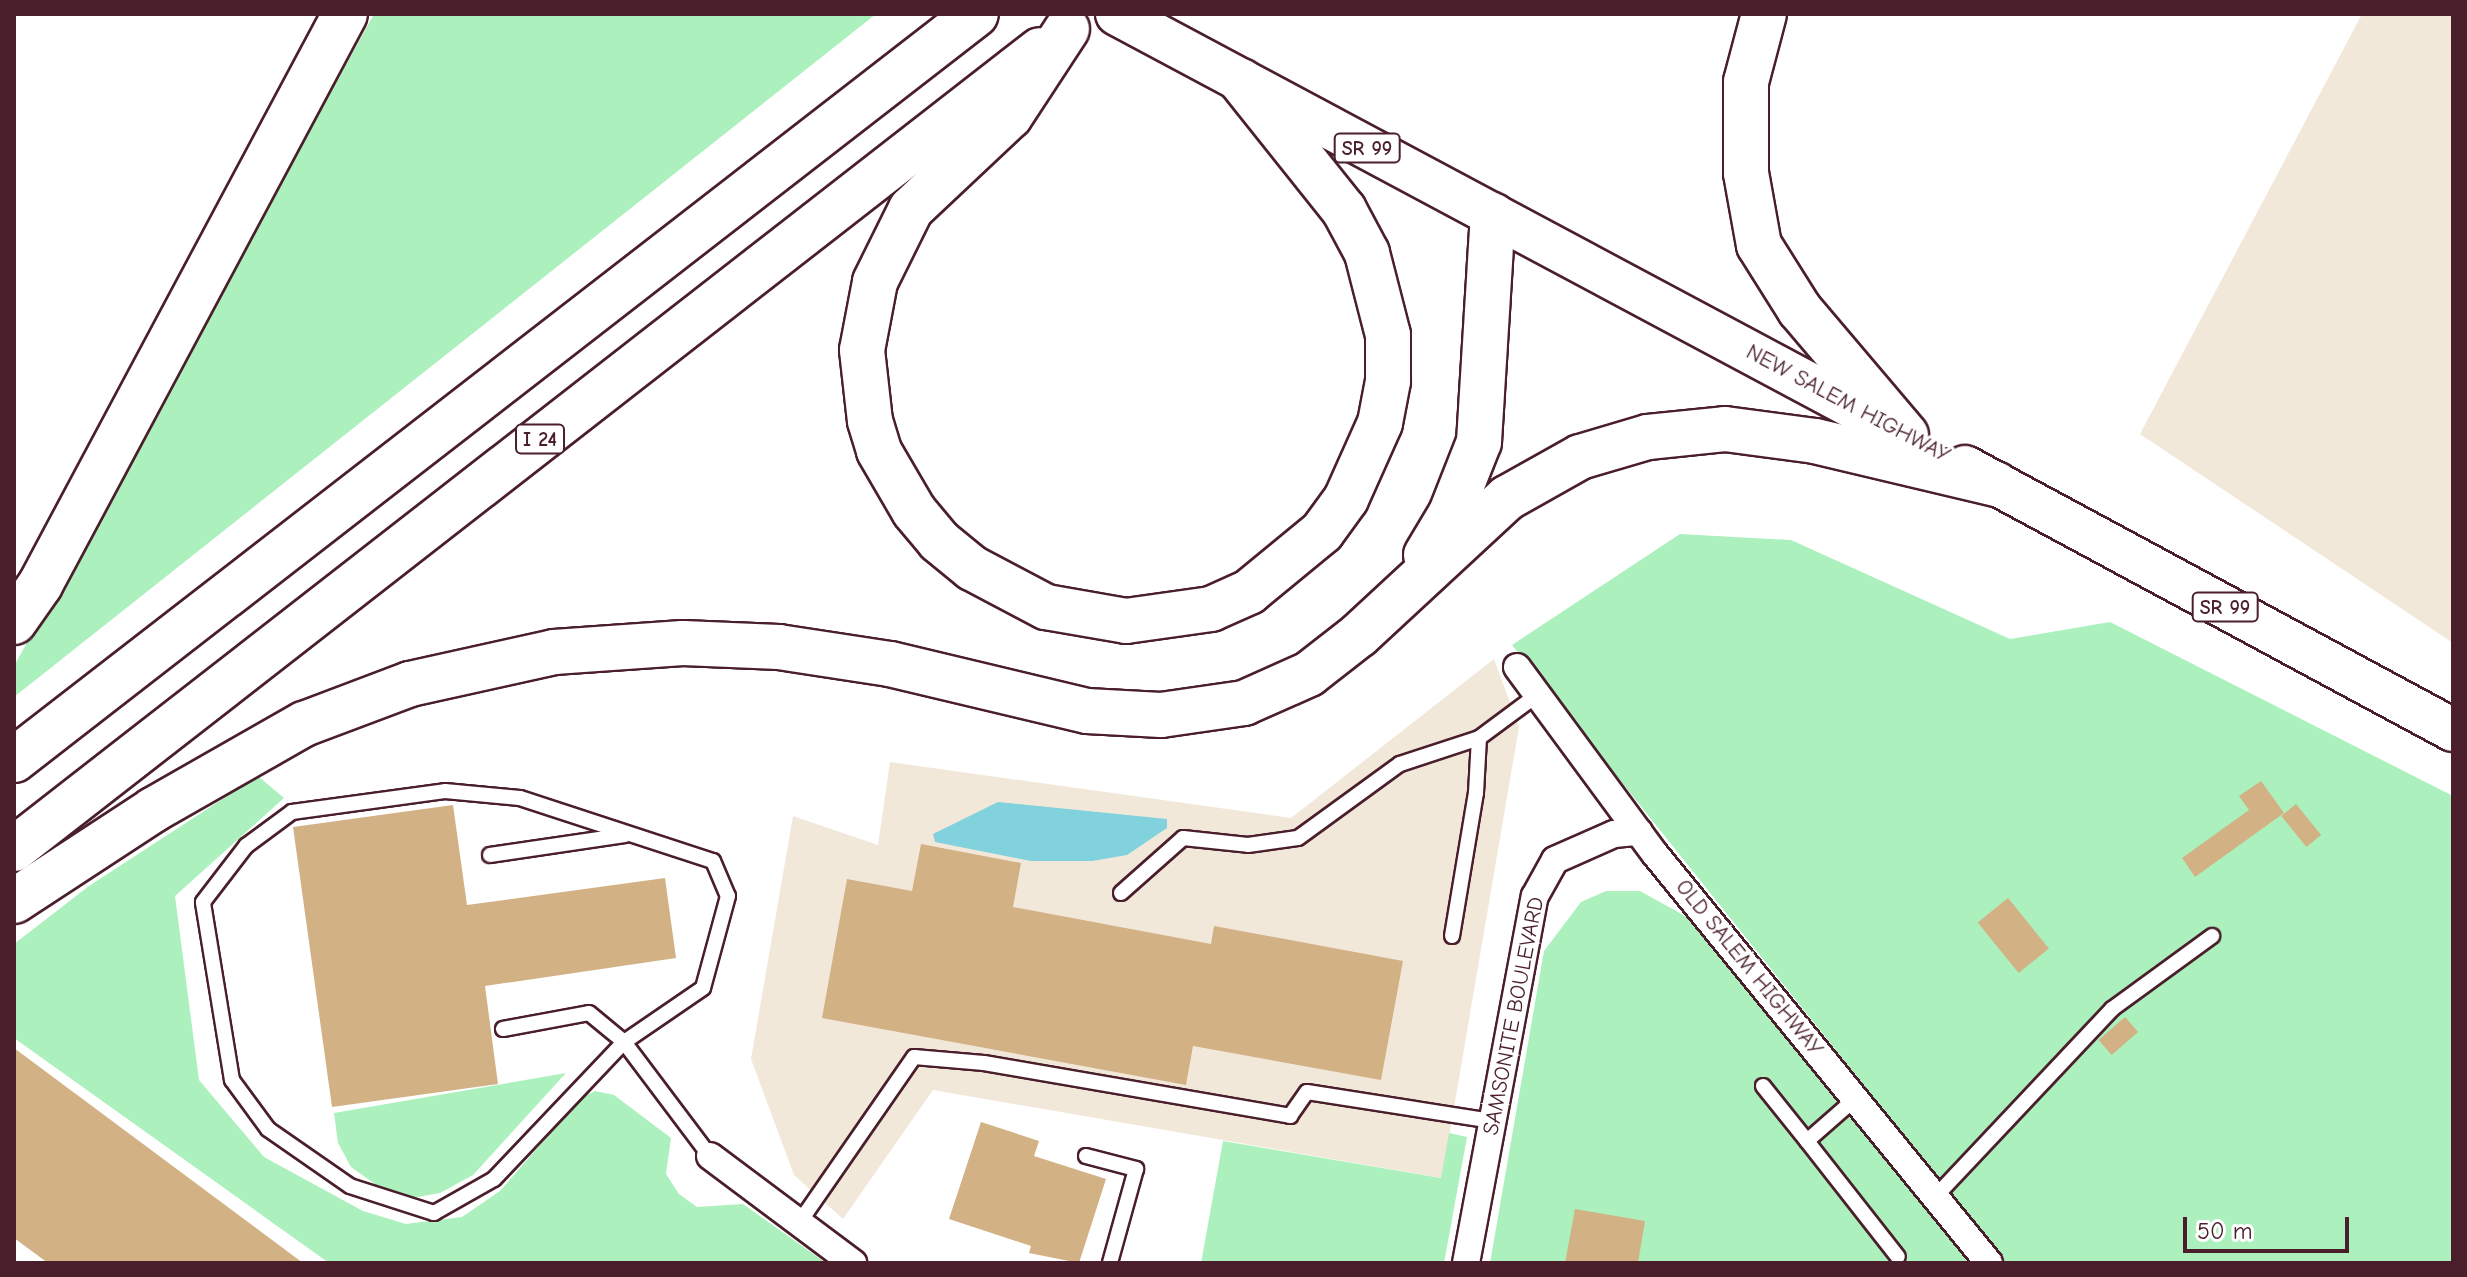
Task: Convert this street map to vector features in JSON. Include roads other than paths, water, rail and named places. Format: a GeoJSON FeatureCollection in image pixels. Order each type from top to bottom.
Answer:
{"type":"FeatureCollection","features":[{"type":"Feature","properties":{"kind":"highway"},"geometry":{"type":"LineString","coordinates":[[14,622],[40,585],[345,14]]}},
{"type":"Feature","properties":{"kind":"highway"},"geometry":{"type":"LineString","coordinates":[[14,760],[976,14]]}},
{"type":"Feature","properties":{"kind":"highway"},"geometry":{"type":"LineString","coordinates":[[1764,14],[1746,82],[1746,173],[1759,245],[1800,310],[1906,435]]}},
{"type":"Feature","properties":{"kind":"highway"},"geometry":{"type":"LineString","coordinates":[[1076,21],[1010,116],[911,209],[875,282],[862,350],[870,421],[879,451],[914,511],[939,541],[972,568],[1046,607],[1126,621],[1171,618],[1211,609],[1249,592],[1322,532],[1346,499],[1380,423],[1388,381],[1388,335],[1367,253],[1344,210],[1226,73]]}},
{"type":"Feature","properties":{"kind":"highway","name":"I 24"},"geometry":{"type":"LineString","coordinates":[[14,849],[1076,21]]}},
{"type":"Feature","properties":{"kind":"highway"},"geometry":{"type":"LineString","coordinates":[[1404,591],[1451,513],[1479,442],[1493,215]]}},
{"type":"Feature","properties":{"kind":"highway"},"geometry":{"type":"LineString","coordinates":[[14,901],[153,810],[304,724],[410,684],[554,652],[683,643],[779,647],[890,664],[1087,711],[1161,715],[1244,703],[1309,674],[1507,498],[1580,457],[1648,437],[1725,429],[1815,441],[1996,484]]}},
{"type":"Feature","properties":{"kind":"main road","name":"NEW SALEM HIGHWAY"},"geometry":{"type":"LineString","coordinates":[[1117,14],[2453,730]]}},
{"type":"Feature","properties":{"kind":"street","name":"OLD SALEM HIGHWAY"},"geometry":{"type":"LineString","coordinates":[[1517,667],[1639,832],[1989,1263]]}},
{"type":"Feature","properties":{"kind":"street","name":"SAMSONITE BOULEVARD"},"geometry":{"type":"LineString","coordinates":[[1466,1263],[1535,896],[1555,860],[1614,834],[1639,832]]}},
{"type":"Feature","properties":{"kind":"street"},"geometry":{"type":"LineString","coordinates":[[710,1156],[853,1263]]}},
{"type":"Feature","properties":{"kind":"lane"},"geometry":{"type":"LineString","coordinates":[[1121,893],[1183,838],[1248,845],[1298,838],[1400,764],[1479,738],[1537,695]]}},
{"type":"Feature","properties":{"kind":"lane"},"geometry":{"type":"LineString","coordinates":[[1452,936],[1476,793],[1479,738]]}},
{"type":"Feature","properties":{"kind":"lane"},"geometry":{"type":"LineString","coordinates":[[445,791],[520,798],[713,861],[728,896],[703,988],[624,1042],[494,1179],[434,1213],[350,1186],[268,1129],[232,1080],[203,902],[246,846],[292,812],[445,791]]}},
{"type":"Feature","properties":{"kind":"lane"},"geometry":{"type":"LineString","coordinates":[[490,855],[630,834]]}},
{"type":"Feature","properties":{"kind":"lane"},"geometry":{"type":"LineString","coordinates":[[1935,1197],[2112,1009],[2212,936]]}},
{"type":"Feature","properties":{"kind":"lane"},"geometry":{"type":"LineString","coordinates":[[503,1029],[589,1013],[624,1042],[710,1156]]}},
{"type":"Feature","properties":{"kind":"lane"},"geometry":{"type":"LineString","coordinates":[[799,1223],[914,1057],[984,1063],[1290,1116],[1307,1092],[1493,1121]]}},
{"type":"Feature","properties":{"kind":"lane"},"geometry":{"type":"LineString","coordinates":[[1763,1086],[1898,1257]]}},
{"type":"Feature","properties":{"kind":"lane"},"geometry":{"type":"LineString","coordinates":[[1807,1141],[1855,1099]]}},
{"type":"Feature","properties":{"kind":"lane"},"geometry":{"type":"LineString","coordinates":[[1086,1156],[1136,1169],[1110,1263]]}},
{"type":"Feature","properties":{"kind":"water"},"geometry":{"type":"Polygon","coordinates":[[[998,802],[1167,819],[1167,828],[1127,855],[1092,861],[1031,861],[935,842],[933,834],[998,802]]]}}]}
